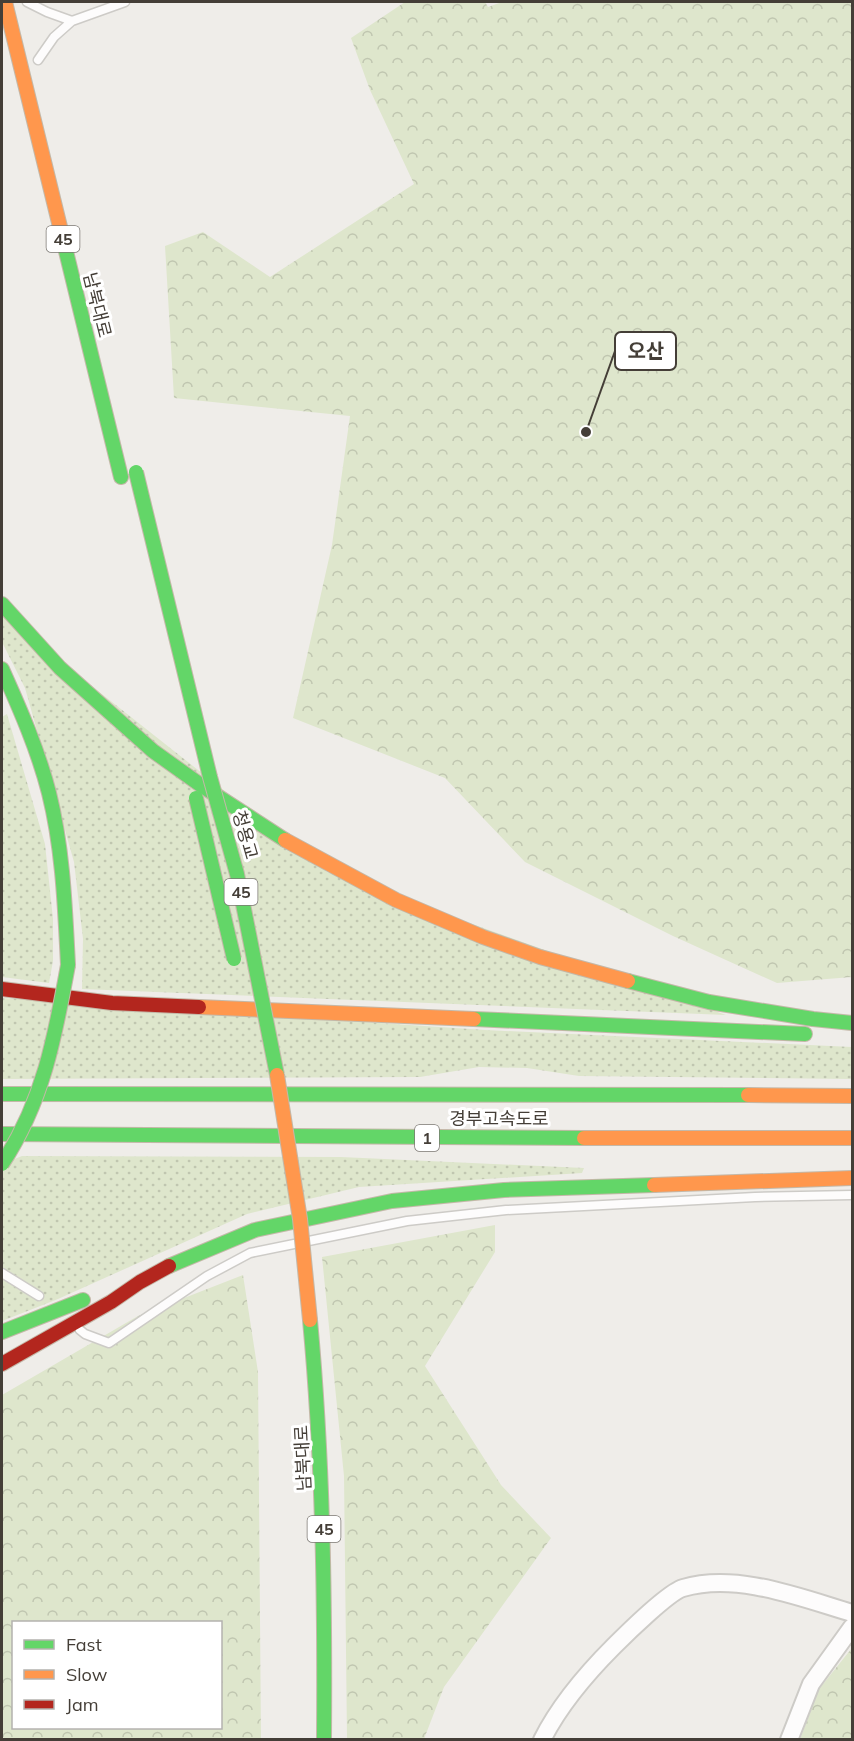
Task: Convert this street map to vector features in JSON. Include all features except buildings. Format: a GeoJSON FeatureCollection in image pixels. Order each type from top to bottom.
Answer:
{"type":"FeatureCollection","features":[{"type":"Feature","properties":{"kind":"highway","name":"남북대로"},"geometry":{"type":"LineString","coordinates":[[5,2],[122,483]]}},
{"type":"Feature","properties":{"kind":"highway"},"geometry":{"type":"LineString","coordinates":[[25,2],[28,21]]}},
{"type":"Feature","properties":{"kind":"highway"},"geometry":{"type":"LineString","coordinates":[[33,41],[39,66]]}},
{"type":"Feature","properties":{"kind":"highway","name":"청용교"},"geometry":{"type":"LineString","coordinates":[[135,467],[210,777],[237,874],[278,1079],[300,1219],[310,1320]]}},
{"type":"Feature","properties":{"kind":"highway"},"geometry":{"type":"LineString","coordinates":[[2,604],[60,668],[153,751],[285,840],[396,900],[483,937],[540,957],[709,1002],[852,1023]]}},
{"type":"Feature","properties":{"kind":"highway"},"geometry":{"type":"LineString","coordinates":[[2,669],[31,735],[49,793],[62,864],[68,965],[53,1046],[31,1114],[2,1164]]}},
{"type":"Feature","properties":{"kind":"highway","name":"45"},"geometry":{"type":"LineString","coordinates":[[185,755],[248,1024]]}},
{"type":"Feature","properties":{"kind":"highway"},"geometry":{"type":"LineString","coordinates":[[2,989],[112,1003],[817,1035]]}},
{"type":"Feature","properties":{"kind":"highway"},"geometry":{"type":"LineString","coordinates":[[259,1081],[263,1104]]}},
{"type":"Feature","properties":{"kind":"highway","name":"경부고속도로"},"geometry":{"type":"LineString","coordinates":[[2,1094],[852,1096]]}},
{"type":"Feature","properties":{"kind":"highway"},"geometry":{"type":"LineString","coordinates":[[267,1127],[271,1151]]}},
{"type":"Feature","properties":{"kind":"highway","name":"경부고속도로"},"geometry":{"type":"LineString","coordinates":[[2,1134],[394,1138],[852,1138]]}},
{"type":"Feature","properties":{"kind":"highway"},"geometry":{"type":"LineString","coordinates":[[2,1364],[177,1262],[255,1230],[392,1201],[504,1190],[852,1178]]}},
{"type":"Feature","properties":{"kind":"highway"},"geometry":{"type":"LineString","coordinates":[[281,1209],[288,1265]]}},
{"type":"Feature","properties":{"kind":"highway"},"geometry":{"type":"LineString","coordinates":[[2,1332],[100,1293],[140,1282]]}},
{"type":"Feature","properties":{"kind":"highway","name":"남북대로"},"geometry":{"type":"LineString","coordinates":[[310,1320],[321,1455],[326,1578],[324,1740]]}},
{"type":"Feature","properties":{"kind":"street"},"geometry":{"type":"LineString","coordinates":[[542,1740],[583,1678],[635,1625],[681,1588],[721,1582],[770,1589],[852,1613]]}},
{"type":"Feature","properties":{"kind":"street"},"geometry":{"type":"LineString","coordinates":[[789,1740],[811,1684],[852,1627]]}},
{"type":"Feature","properties":{"kind":"lane"},"geometry":{"type":"LineString","coordinates":[[25,2],[72,21]]}},
{"type":"Feature","properties":{"kind":"lane"},"geometry":{"type":"LineString","coordinates":[[39,66],[54,37],[72,21],[125,2]]}},
{"type":"Feature","properties":{"kind":"lane"},"geometry":{"type":"LineString","coordinates":[[80,1330],[85,1335],[109,1343],[207,1276],[250,1253],[408,1221],[506,1210],[754,1197],[852,1195]]}},
{"type":"Feature","properties":{"kind":"lane"},"geometry":{"type":"LineString","coordinates":[[2,1273],[39,1296]]}},
{"type":"Feature","properties":{"kind":"green space"},"geometry":{"type":"Polygon","coordinates":[[[405,2],[485,2],[488,7],[502,2],[852,2],[852,977],[777,983],[673,936],[525,862],[445,778],[293,718],[332,545],[350,416],[174,398],[165,246],[203,232],[270,277],[414,184],[370,90],[351,38],[405,2]]]}},
{"type":"Feature","properties":{"kind":"green space"},"geometry":{"type":"Polygon","coordinates":[[[2,615],[327,872],[726,1015],[82,989],[83,939],[74,862],[25,688],[2,642],[2,615]]]}},
{"type":"Feature","properties":{"kind":"green space"},"geometry":{"type":"Polygon","coordinates":[[[7,714],[45,844],[53,919],[53,961],[49,983],[2,977],[2,717],[7,714]]]}},
{"type":"Feature","properties":{"kind":"green space"},"geometry":{"type":"Polygon","coordinates":[[[2,998],[485,1030],[852,1047],[852,1079],[579,1076],[527,1068],[479,1067],[420,1077],[2,1079],[2,998]]]}},
{"type":"Feature","properties":{"kind":"green space"},"geometry":{"type":"Polygon","coordinates":[[[22,1156],[341,1157],[584,1168],[582,1173],[359,1187],[247,1214],[58,1299],[2,1321],[2,1164],[22,1156]]]}},
{"type":"Feature","properties":{"kind":"green space"},"geometry":{"type":"Polygon","coordinates":[[[495,1225],[495,1252],[425,1366],[501,1485],[551,1538],[444,1687],[424,1739],[347,1739],[344,1476],[322,1257],[495,1225]]]}},
{"type":"Feature","properties":{"kind":"green space"},"geometry":{"type":"Polygon","coordinates":[[[243,1275],[258,1372],[261,1739],[2,1739],[2,1395],[138,1316],[243,1275]]]}},
{"type":"Feature","properties":{"kind":"green space"},"geometry":{"type":"Polygon","coordinates":[[[852,1648],[852,1739],[800,1739],[819,1689],[852,1648]]]}},
{"type":"Feature","properties":{"kind":"traffic: fast"},"geometry":{"type":"LineString","coordinates":[[62,235],[121,477]]}},
{"type":"Feature","properties":{"kind":"traffic: fast"},"geometry":{"type":"LineString","coordinates":[[136,472],[210,777],[237,874],[277,1075]]}},
{"type":"Feature","properties":{"kind":"traffic: fast"},"geometry":{"type":"LineString","coordinates":[[2,604],[60,668],[153,751],[285,840]]}},
{"type":"Feature","properties":{"kind":"traffic: fast"},"geometry":{"type":"LineString","coordinates":[[2,669],[34,745],[54,814],[63,878],[68,965]]}},
{"type":"Feature","properties":{"kind":"traffic: fast"},"geometry":{"type":"LineString","coordinates":[[196,798],[234,959]]}},
{"type":"Feature","properties":{"kind":"traffic: fast"},"geometry":{"type":"LineString","coordinates":[[2,1164],[28,1117],[46,1068],[68,965]]}},
{"type":"Feature","properties":{"kind":"traffic: fast"},"geometry":{"type":"LineString","coordinates":[[628,981],[709,1002],[852,1023]]}},
{"type":"Feature","properties":{"kind":"traffic: fast"},"geometry":{"type":"LineString","coordinates":[[474,1019],[805,1034]]}},
{"type":"Feature","properties":{"kind":"traffic: fast"},"geometry":{"type":"LineString","coordinates":[[2,1094],[748,1095]]}},
{"type":"Feature","properties":{"kind":"traffic: fast"},"geometry":{"type":"LineString","coordinates":[[2,1134],[584,1138]]}},
{"type":"Feature","properties":{"kind":"traffic: fast"},"geometry":{"type":"LineString","coordinates":[[169,1266],[255,1230],[392,1201],[504,1190],[654,1185]]}},
{"type":"Feature","properties":{"kind":"traffic: fast"},"geometry":{"type":"LineString","coordinates":[[2,1332],[83,1300]]}},
{"type":"Feature","properties":{"kind":"traffic: fast"},"geometry":{"type":"LineString","coordinates":[[310,1320],[318,1425],[322,1530],[324,1740]]}},
{"type":"Feature","properties":{"kind":"traffic: slow"},"geometry":{"type":"LineString","coordinates":[[5,2],[62,235]]}},
{"type":"Feature","properties":{"kind":"traffic: slow"},"geometry":{"type":"LineString","coordinates":[[285,840],[396,900],[483,937],[540,957],[628,981]]}},
{"type":"Feature","properties":{"kind":"traffic: slow"},"geometry":{"type":"LineString","coordinates":[[199,1007],[474,1019]]}},
{"type":"Feature","properties":{"kind":"traffic: slow"},"geometry":{"type":"LineString","coordinates":[[277,1075],[300,1219],[310,1320]]}},
{"type":"Feature","properties":{"kind":"traffic: slow"},"geometry":{"type":"LineString","coordinates":[[748,1095],[852,1096]]}},
{"type":"Feature","properties":{"kind":"traffic: slow"},"geometry":{"type":"LineString","coordinates":[[584,1138],[852,1138]]}},
{"type":"Feature","properties":{"kind":"traffic: slow"},"geometry":{"type":"LineString","coordinates":[[654,1185],[852,1178]]}},
{"type":"Feature","properties":{"kind":"traffic: jam"},"geometry":{"type":"LineString","coordinates":[[2,989],[112,1003],[199,1007]]}},
{"type":"Feature","properties":{"kind":"traffic: jam"},"geometry":{"type":"LineString","coordinates":[[2,1364],[169,1266]]}},
{"type":"Feature","properties":{"kind":"place","name":"오산"},"geometry":{"type":"Point","coordinates":[586,432]}}]}
